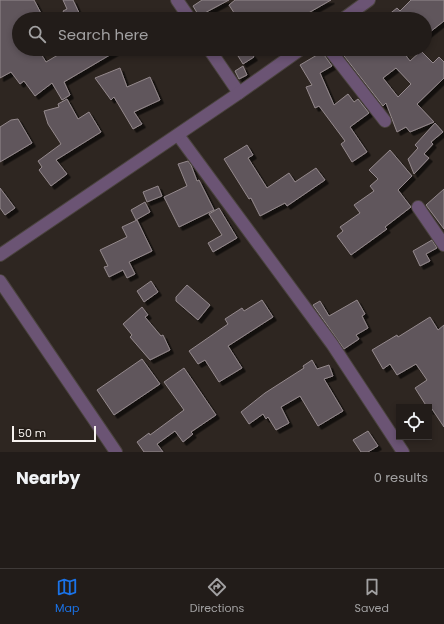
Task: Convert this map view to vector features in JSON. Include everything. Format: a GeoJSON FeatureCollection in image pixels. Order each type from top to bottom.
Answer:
{"type":"FeatureCollection","features":[{"type":"Feature","properties":{"kind":"street"},"geometry":{"type":"LineString","coordinates":[[177,0],[185,12]]}},
{"type":"Feature","properties":{"kind":"street"},"geometry":{"type":"LineString","coordinates":[[353,12],[369,0]]}},
{"type":"Feature","properties":{"kind":"street"},"geometry":{"type":"LineString","coordinates":[[214,56],[239,94]]}},
{"type":"Feature","properties":{"kind":"street"},"geometry":{"type":"LineString","coordinates":[[2,250],[178,135],[239,94],[291,56]]}},
{"type":"Feature","properties":{"kind":"street"},"geometry":{"type":"LineString","coordinates":[[335,56],[385,120]]}},
{"type":"Feature","properties":{"kind":"street"},"geometry":{"type":"LineString","coordinates":[[178,135],[332,344],[402,452]]}},
{"type":"Feature","properties":{"kind":"street"},"geometry":{"type":"LineString","coordinates":[[418,207],[444,245]]}},
{"type":"Feature","properties":{"kind":"street"},"geometry":{"type":"LineString","coordinates":[[0,281],[116,452]]}},
{"type":"Feature","properties":{"kind":"building"},"geometry":{"type":"Polygon","coordinates":[[[0,0],[34,0],[40,12],[12,12],[12,56],[42,56],[46,62],[56,56],[108,56],[64,82],[70,95],[62,100],[52,83],[35,96],[24,81],[20,84],[11,72],[0,78],[0,0]]]}},
{"type":"Feature","properties":{"kind":"building"},"geometry":{"type":"Polygon","coordinates":[[[63,0],[73,0],[79,12],[64,12],[67,9],[63,0]]]}},
{"type":"Feature","properties":{"kind":"building"},"geometry":{"type":"Polygon","coordinates":[[[202,0],[229,0],[206,12],[197,12],[193,6],[202,0]]]}},
{"type":"Feature","properties":{"kind":"building"},"geometry":{"type":"Polygon","coordinates":[[[235,0],[331,0],[310,12],[234,12],[229,5],[235,0]]]}},
{"type":"Feature","properties":{"kind":"building"},"geometry":{"type":"Polygon","coordinates":[[[411,0],[444,0],[444,21],[432,30],[432,12],[392,12],[397,8],[400,11],[411,0]]]}},
{"type":"Feature","properties":{"kind":"building"},"geometry":{"type":"Polygon","coordinates":[[[238,56],[254,57],[243,64],[238,56]]]}},
{"type":"Feature","properties":{"kind":"building"},"geometry":{"type":"Polygon","coordinates":[[[315,56],[325,56],[332,66],[320,73],[334,105],[348,94],[354,102],[358,99],[369,113],[350,127],[367,152],[352,162],[341,144],[345,141],[319,106],[315,108],[306,87],[312,85],[300,65],[315,56]]]}},
{"type":"Feature","properties":{"kind":"building"},"geometry":{"type":"Polygon","coordinates":[[[344,56],[406,56],[410,61],[416,56],[426,56],[433,63],[439,57],[444,62],[444,78],[417,104],[434,122],[410,132],[406,127],[397,132],[386,103],[383,106],[344,56]],[[396,68],[383,78],[398,97],[411,84],[396,68]]]}},
{"type":"Feature","properties":{"kind":"building"},"geometry":{"type":"Polygon","coordinates":[[[243,66],[247,75],[239,79],[235,71],[243,66]]]}},
{"type":"Feature","properties":{"kind":"building"},"geometry":{"type":"Polygon","coordinates":[[[120,68],[127,87],[150,77],[160,100],[134,112],[142,124],[133,129],[114,97],[111,100],[95,78],[120,68]]]}},
{"type":"Feature","properties":{"kind":"building"},"geometry":{"type":"Polygon","coordinates":[[[67,99],[78,119],[89,112],[101,132],[56,160],[67,174],[51,186],[39,170],[42,167],[38,161],[61,144],[48,124],[44,111],[59,107],[58,104],[67,99]]]}},
{"type":"Feature","properties":{"kind":"building"},"geometry":{"type":"Polygon","coordinates":[[[18,119],[32,143],[0,162],[0,127],[11,120],[18,119]]]}},
{"type":"Feature","properties":{"kind":"building"},"geometry":{"type":"Polygon","coordinates":[[[435,123],[443,132],[431,142],[433,144],[424,154],[429,158],[414,174],[408,159],[418,148],[415,145],[435,123]]]}},
{"type":"Feature","properties":{"kind":"building"},"geometry":{"type":"Polygon","coordinates":[[[247,145],[253,155],[248,158],[267,188],[289,173],[295,182],[316,168],[325,180],[287,206],[285,203],[260,216],[251,198],[249,199],[224,159],[247,145]]]}},
{"type":"Feature","properties":{"kind":"building"},"geometry":{"type":"Polygon","coordinates":[[[390,150],[412,176],[398,190],[411,207],[385,227],[387,229],[351,255],[337,236],[343,231],[340,227],[360,213],[354,205],[374,191],[370,186],[378,179],[369,170],[390,150]]]}},
{"type":"Feature","properties":{"kind":"building"},"geometry":{"type":"Polygon","coordinates":[[[188,161],[197,181],[199,180],[214,210],[179,227],[164,197],[187,186],[178,164],[188,161]]]}},
{"type":"Feature","properties":{"kind":"building"},"geometry":{"type":"Polygon","coordinates":[[[158,186],[162,196],[147,202],[143,192],[158,186]]]}},
{"type":"Feature","properties":{"kind":"building"},"geometry":{"type":"Polygon","coordinates":[[[0,188],[15,208],[5,215],[0,208],[0,188]]]}},
{"type":"Feature","properties":{"kind":"building"},"geometry":{"type":"Polygon","coordinates":[[[444,189],[444,229],[426,205],[444,189]]]}},
{"type":"Feature","properties":{"kind":"building"},"geometry":{"type":"Polygon","coordinates":[[[145,202],[150,212],[136,220],[131,210],[145,202]]]}},
{"type":"Feature","properties":{"kind":"building"},"geometry":{"type":"Polygon","coordinates":[[[219,208],[237,238],[213,252],[208,243],[222,235],[209,214],[219,208]]]}},
{"type":"Feature","properties":{"kind":"building"},"geometry":{"type":"Polygon","coordinates":[[[137,220],[152,251],[129,262],[135,274],[127,278],[123,270],[109,277],[104,267],[108,266],[100,250],[127,237],[122,227],[137,220]]]}},
{"type":"Feature","properties":{"kind":"building"},"geometry":{"type":"Polygon","coordinates":[[[432,240],[437,248],[426,254],[430,261],[420,266],[413,251],[432,240]]]}},
{"type":"Feature","properties":{"kind":"building"},"geometry":{"type":"Polygon","coordinates":[[[151,281],[158,292],[144,302],[137,291],[151,281]]]}},
{"type":"Feature","properties":{"kind":"building"},"geometry":{"type":"Polygon","coordinates":[[[187,285],[210,305],[198,320],[176,301],[176,297],[187,285]]]}},
{"type":"Feature","properties":{"kind":"building"},"geometry":{"type":"Polygon","coordinates":[[[262,300],[273,317],[228,346],[242,368],[219,382],[205,360],[198,364],[189,351],[228,324],[225,319],[242,308],[244,311],[262,300]]]}},
{"type":"Feature","properties":{"kind":"building"},"geometry":{"type":"Polygon","coordinates":[[[357,300],[365,314],[362,316],[368,328],[356,335],[359,339],[344,349],[313,305],[320,301],[329,316],[357,300]]]}},
{"type":"Feature","properties":{"kind":"building"},"geometry":{"type":"Polygon","coordinates":[[[142,307],[148,315],[145,317],[161,336],[163,335],[170,350],[150,360],[130,337],[132,335],[123,324],[142,307]]]}},
{"type":"Feature","properties":{"kind":"building"},"geometry":{"type":"Polygon","coordinates":[[[430,317],[438,330],[444,325],[444,427],[432,409],[432,404],[425,404],[415,388],[427,380],[416,364],[397,375],[390,364],[383,369],[372,350],[397,335],[398,337],[430,317]]]}},
{"type":"Feature","properties":{"kind":"building"},"geometry":{"type":"Polygon","coordinates":[[[142,359],[160,384],[114,415],[97,390],[142,359]]]}},
{"type":"Feature","properties":{"kind":"building"},"geometry":{"type":"Polygon","coordinates":[[[312,360],[317,369],[329,365],[333,376],[324,379],[343,411],[318,426],[300,396],[281,407],[289,423],[276,430],[268,417],[266,419],[263,414],[249,424],[241,412],[265,393],[304,368],[303,366],[312,360]]]}},
{"type":"Feature","properties":{"kind":"building"},"geometry":{"type":"Polygon","coordinates":[[[184,368],[216,415],[191,432],[193,434],[183,442],[175,431],[157,444],[163,452],[144,452],[137,442],[149,433],[150,435],[184,410],[164,382],[184,368]]]}},
{"type":"Feature","properties":{"kind":"building"},"geometry":{"type":"Polygon","coordinates":[[[368,431],[378,446],[368,452],[361,452],[353,440],[368,431]]]}}]}
